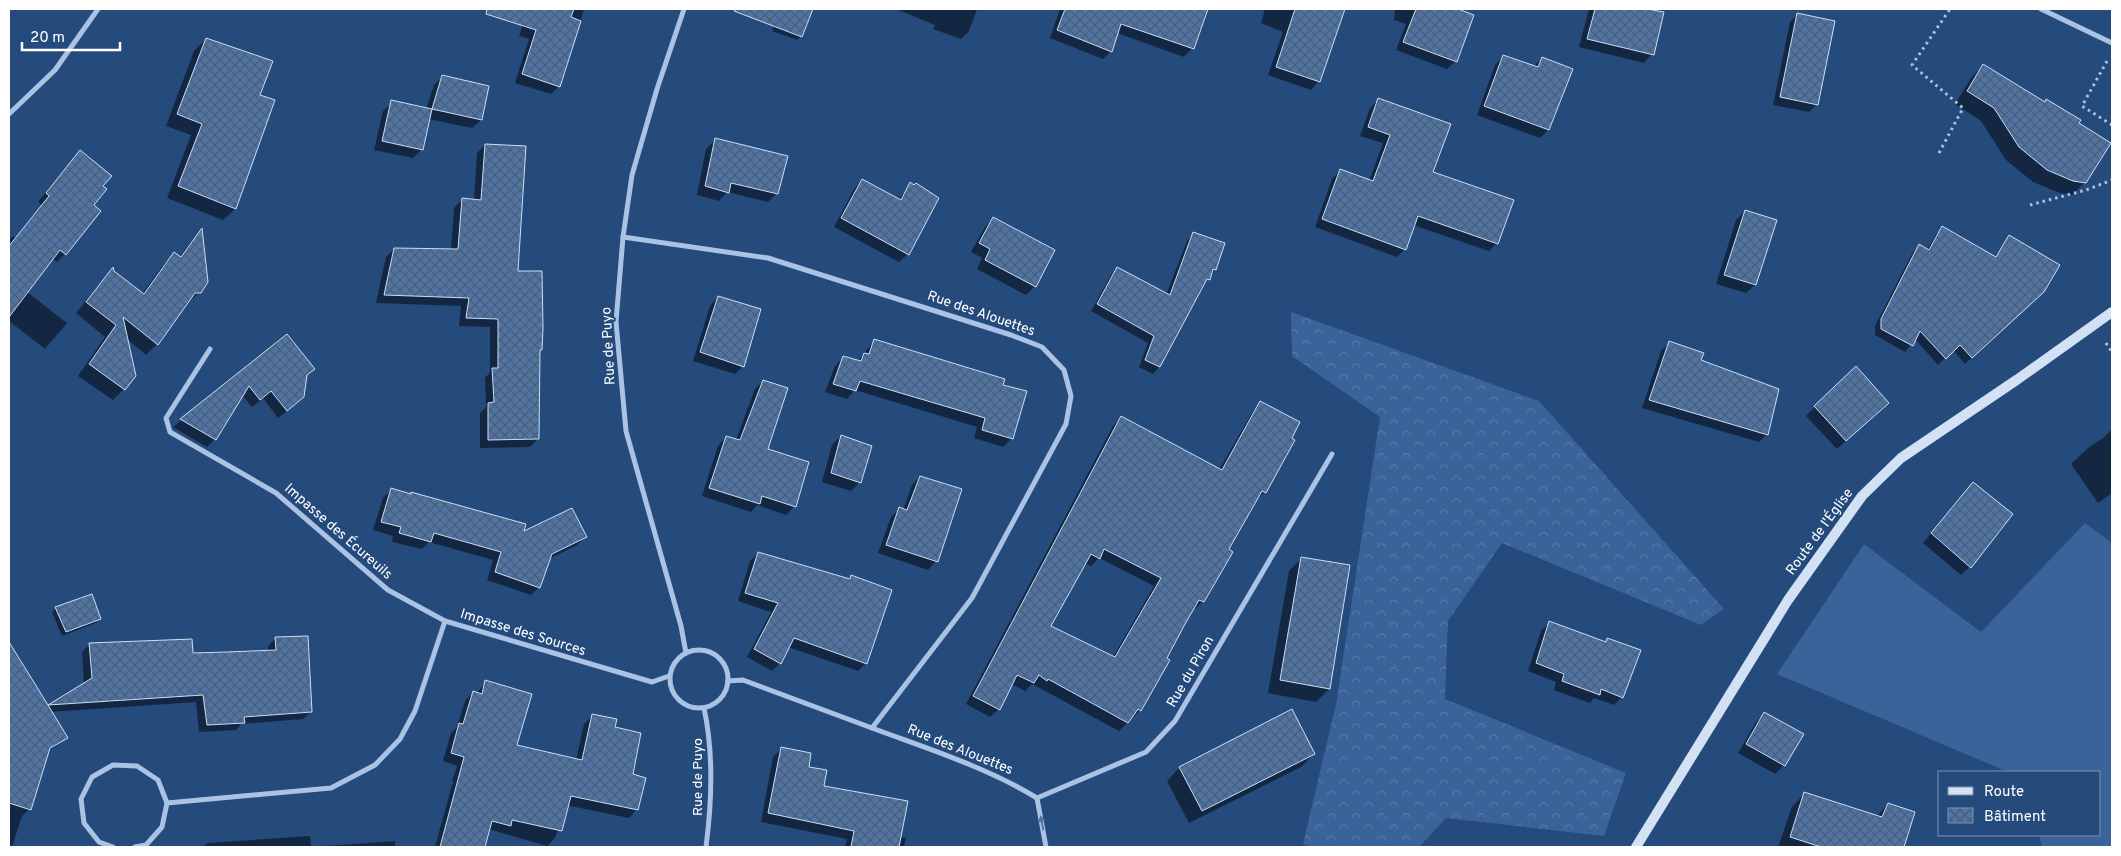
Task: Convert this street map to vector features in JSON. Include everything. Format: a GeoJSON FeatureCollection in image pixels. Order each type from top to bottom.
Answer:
{"type":"FeatureCollection","features":[{"type":"Feature","properties":{"kind":"street"},"geometry":{"type":"LineString","coordinates":[[9,114],[55,70],[98,9]]}},
{"type":"Feature","properties":{"kind":"street","name":"Rue de Puyo"},"geometry":{"type":"LineString","coordinates":[[684,9],[656,89],[632,175],[623,237],[616,322],[626,430],[686,653]]}},
{"type":"Feature","properties":{"kind":"street"},"geometry":{"type":"LineString","coordinates":[[2041,9],[2112,43]]}},
{"type":"Feature","properties":{"kind":"street","name":"Rue des Alouettes"},"geometry":{"type":"LineString","coordinates":[[623,237],[768,258],[897,298],[1042,347],[1064,370],[1070,396],[1066,424],[972,598],[872,728]]}},
{"type":"Feature","properties":{"kind":"street","name":"Route de l'Église"},"geometry":{"type":"LineString","coordinates":[[1636,847],[1788,600],[1862,496],[1902,458],[2112,312]]}},
{"type":"Feature","properties":{"kind":"street","name":"Impasse des Écureuils"},"geometry":{"type":"LineString","coordinates":[[210,349],[166,418],[170,432],[276,492],[388,590],[446,621]]}},
{"type":"Feature","properties":{"kind":"street","name":"Rue du Piron"},"geometry":{"type":"LineString","coordinates":[[1037,798],[1146,752],[1175,721],[1332,454]]}},
{"type":"Feature","properties":{"kind":"street","name":"Impasse des Sources"},"geometry":{"type":"LineString","coordinates":[[166,803],[331,788],[375,765],[400,739],[415,711],[446,621],[652,682],[669,676]]}},
{"type":"Feature","properties":{"kind":"street"},"geometry":{"type":"LineString","coordinates":[[701,650],[715,655],[725,666],[728,681],[724,694],[716,703],[704,708],[686,706],[673,694],[669,676],[675,662],[686,653],[701,650]]}},
{"type":"Feature","properties":{"kind":"street","name":"Rue des Alouettes"},"geometry":{"type":"LineString","coordinates":[[728,681],[743,680],[954,758],[1008,781],[1037,798]]}},
{"type":"Feature","properties":{"kind":"street","name":"Rue de Puyo"},"geometry":{"type":"LineString","coordinates":[[704,708],[709,731],[712,783],[706,847]]}},
{"type":"Feature","properties":{"kind":"street"},"geometry":{"type":"LineString","coordinates":[[113,847],[99,842],[84,823],[81,799],[92,777],[113,765],[138,766],[158,780],[166,803],[162,827],[146,845],[135,847]]}},
{"type":"Feature","properties":{"kind":"street"},"geometry":{"type":"LineString","coordinates":[[1037,798],[1046,847]]}},
{"type":"Feature","properties":{"kind":"path"},"geometry":{"type":"LineString","coordinates":[[1938,153],[1963,108],[1912,65],[1950,9]]}},
{"type":"Feature","properties":{"kind":"path"},"geometry":{"type":"LineString","coordinates":[[2108,60],[2082,106],[2112,125]]}},
{"type":"Feature","properties":{"kind":"path"},"geometry":{"type":"LineString","coordinates":[[2030,205],[2086,190],[2112,180]]}},
{"type":"Feature","properties":{"kind":"green space"},"geometry":{"type":"Polygon","coordinates":[[[1291,312],[1539,401],[1724,609],[1701,625],[1502,543],[1448,621],[1445,699],[1626,773],[1604,836],[1446,818],[1419,847],[1310,847],[1303,844],[1336,704],[1380,417],[1292,356],[1291,312]]]}},
{"type":"Feature","properties":{"kind":"green space"},"geometry":{"type":"Polygon","coordinates":[[[2085,523],[2112,543],[2112,847],[2042,847],[2039,836],[2101,836],[2101,771],[2006,771],[1777,674],[1864,544],[1981,632],[2085,523]]]}},
{"type":"Feature","properties":{"kind":"building"},"geometry":{"type":"Polygon","coordinates":[[[487,9],[574,9],[571,17],[581,21],[560,87],[522,74],[536,30],[486,14],[487,9]]]}},
{"type":"Feature","properties":{"kind":"building"},"geometry":{"type":"Polygon","coordinates":[[[735,9],[813,9],[802,37],[734,11],[735,9]]]}},
{"type":"Feature","properties":{"kind":"building"},"geometry":{"type":"Polygon","coordinates":[[[1065,9],[1208,9],[1194,49],[1121,24],[1112,52],[1057,30],[1065,9]]]}},
{"type":"Feature","properties":{"kind":"building"},"geometry":{"type":"Polygon","coordinates":[[[1295,9],[1345,9],[1320,82],[1276,67],[1295,9]]]}},
{"type":"Feature","properties":{"kind":"building"},"geometry":{"type":"Polygon","coordinates":[[[1416,9],[1458,9],[1474,15],[1457,62],[1403,42],[1416,9]]]}},
{"type":"Feature","properties":{"kind":"building"},"geometry":{"type":"Polygon","coordinates":[[[1595,9],[1647,9],[1664,12],[1654,55],[1587,39],[1595,9]]]}},
{"type":"Feature","properties":{"kind":"building"},"geometry":{"type":"Polygon","coordinates":[[[1797,13],[1835,21],[1818,105],[1780,97],[1797,13]]]}},
{"type":"Feature","properties":{"kind":"building"},"geometry":{"type":"Polygon","coordinates":[[[206,38],[273,61],[260,95],[275,100],[236,209],[178,186],[202,124],[177,114],[206,38]]]}},
{"type":"Feature","properties":{"kind":"building"},"geometry":{"type":"Polygon","coordinates":[[[1503,55],[1538,67],[1542,57],[1573,69],[1549,130],[1484,106],[1503,55]]]}},
{"type":"Feature","properties":{"kind":"building"},"geometry":{"type":"Polygon","coordinates":[[[1983,64],[2045,102],[2046,99],[2081,120],[2079,123],[2111,143],[2086,183],[2073,181],[2047,170],[2019,147],[1994,108],[1967,91],[1983,64]]]}},
{"type":"Feature","properties":{"kind":"building"},"geometry":{"type":"Polygon","coordinates":[[[442,75],[489,86],[482,120],[432,109],[442,75]]]}},
{"type":"Feature","properties":{"kind":"building"},"geometry":{"type":"Polygon","coordinates":[[[1378,98],[1451,124],[1433,172],[1514,200],[1498,244],[1418,216],[1406,250],[1322,219],[1340,169],[1373,181],[1390,135],[1368,127],[1378,98]]]}},
{"type":"Feature","properties":{"kind":"building"},"geometry":{"type":"Polygon","coordinates":[[[391,100],[432,109],[423,150],[382,141],[391,100]]]}},
{"type":"Feature","properties":{"kind":"building"},"geometry":{"type":"Polygon","coordinates":[[[715,138],[788,156],[778,194],[731,183],[729,193],[705,186],[715,138]]]}},
{"type":"Feature","properties":{"kind":"building"},"geometry":{"type":"Polygon","coordinates":[[[485,144],[526,146],[518,271],[542,271],[543,328],[542,350],[540,350],[539,439],[488,440],[488,403],[494,402],[492,368],[498,368],[498,319],[466,318],[469,298],[384,295],[394,248],[458,249],[462,198],[481,200],[485,144]]]}},
{"type":"Feature","properties":{"kind":"building"},"geometry":{"type":"Polygon","coordinates":[[[80,150],[112,176],[103,186],[107,189],[94,205],[101,211],[66,255],[60,250],[9,317],[9,246],[49,196],[46,193],[80,150]]]}},
{"type":"Feature","properties":{"kind":"building"},"geometry":{"type":"Polygon","coordinates":[[[862,179],[901,200],[910,182],[914,185],[916,183],[939,198],[909,255],[841,218],[862,179]]]}},
{"type":"Feature","properties":{"kind":"building"},"geometry":{"type":"Polygon","coordinates":[[[1745,210],[1777,220],[1756,285],[1724,275],[1745,210]]]}},
{"type":"Feature","properties":{"kind":"building"},"geometry":{"type":"Polygon","coordinates":[[[993,217],[1055,250],[1036,287],[985,260],[990,249],[979,243],[993,217]]]}},
{"type":"Feature","properties":{"kind":"building"},"geometry":{"type":"Polygon","coordinates":[[[1942,226],[1996,257],[2009,235],[2060,265],[2044,292],[1972,358],[1960,345],[1946,359],[1920,331],[1913,346],[1881,329],[1881,319],[1919,244],[1929,250],[1942,226]]]}},
{"type":"Feature","properties":{"kind":"building"},"geometry":{"type":"Polygon","coordinates":[[[202,228],[208,282],[201,293],[195,293],[158,345],[123,317],[136,376],[125,390],[89,364],[116,325],[86,302],[113,267],[114,271],[144,294],[174,252],[181,257],[202,228]]]}},
{"type":"Feature","properties":{"kind":"building"},"geometry":{"type":"Polygon","coordinates":[[[1193,232],[1225,243],[1216,270],[1213,269],[1210,280],[1207,279],[1160,367],[1145,360],[1154,336],[1097,304],[1117,267],[1170,295],[1193,232]]]}},
{"type":"Feature","properties":{"kind":"building"},"geometry":{"type":"Polygon","coordinates":[[[718,296],[761,309],[744,367],[700,352],[718,296]]]}},
{"type":"Feature","properties":{"kind":"building"},"geometry":{"type":"Polygon","coordinates":[[[287,334],[315,369],[307,375],[304,397],[287,411],[271,391],[260,400],[249,386],[216,440],[180,419],[287,334]]]}},
{"type":"Feature","properties":{"kind":"building"},"geometry":{"type":"Polygon","coordinates":[[[874,339],[1005,379],[1003,385],[1027,391],[1013,439],[982,430],[985,418],[860,381],[856,391],[833,384],[843,356],[861,361],[864,353],[869,354],[874,339]]]}},
{"type":"Feature","properties":{"kind":"building"},"geometry":{"type":"Polygon","coordinates":[[[1669,341],[1704,353],[1701,360],[1779,389],[1768,435],[1649,400],[1669,341]]]}},
{"type":"Feature","properties":{"kind":"building"},"geometry":{"type":"Polygon","coordinates":[[[1856,366],[1889,403],[1846,441],[1814,406],[1856,366]]]}},
{"type":"Feature","properties":{"kind":"building"},"geometry":{"type":"Polygon","coordinates":[[[763,380],[788,388],[768,449],[809,462],[796,507],[762,496],[760,504],[709,488],[726,436],[740,440],[763,380]]]}},
{"type":"Feature","properties":{"kind":"building"},"geometry":{"type":"Polygon","coordinates":[[[1260,401],[1300,422],[1292,438],[1295,440],[1266,493],[1262,491],[1229,549],[1233,552],[1204,602],[1199,600],[1185,624],[1167,658],[1170,660],[1141,711],[1138,709],[1128,723],[1039,675],[1034,683],[1017,675],[1000,710],[973,696],[1121,416],[1222,470],[1260,401]],[[1104,549],[1100,559],[1091,554],[1051,626],[1115,657],[1161,578],[1104,549]]]}},
{"type":"Feature","properties":{"kind":"building"},"geometry":{"type":"Polygon","coordinates":[[[841,435],[872,446],[861,483],[831,473],[841,435]]]}},
{"type":"Feature","properties":{"kind":"building"},"geometry":{"type":"Polygon","coordinates":[[[920,476],[962,489],[938,562],[886,545],[899,507],[907,510],[920,476]]]}},
{"type":"Feature","properties":{"kind":"building"},"geometry":{"type":"Polygon","coordinates":[[[1973,482],[2013,514],[1971,568],[1931,533],[1973,482]]]}},
{"type":"Feature","properties":{"kind":"building"},"geometry":{"type":"Polygon","coordinates":[[[391,488],[526,524],[524,531],[572,508],[587,537],[552,554],[540,588],[495,572],[501,552],[434,533],[431,542],[399,533],[401,527],[381,522],[391,488]]]}},
{"type":"Feature","properties":{"kind":"building"},"geometry":{"type":"Polygon","coordinates":[[[758,552],[850,579],[851,575],[892,590],[867,664],[794,638],[781,664],[754,649],[778,603],[745,593],[758,552]]]}},
{"type":"Feature","properties":{"kind":"building"},"geometry":{"type":"Polygon","coordinates":[[[1301,557],[1350,565],[1330,689],[1280,680],[1301,557]]]}},
{"type":"Feature","properties":{"kind":"building"},"geometry":{"type":"Polygon","coordinates":[[[92,594],[101,619],[66,632],[55,607],[92,594]]]}},
{"type":"Feature","properties":{"kind":"building"},"geometry":{"type":"Polygon","coordinates":[[[1549,621],[1606,642],[1607,638],[1641,650],[1623,698],[1601,689],[1600,695],[1562,681],[1564,674],[1536,663],[1549,621]]]}},
{"type":"Feature","properties":{"kind":"building"},"geometry":{"type":"Polygon","coordinates":[[[308,636],[312,712],[244,717],[245,723],[207,725],[203,695],[48,705],[92,678],[89,643],[192,639],[193,653],[227,652],[276,650],[275,637],[308,636]]]}},
{"type":"Feature","properties":{"kind":"building"},"geometry":{"type":"Polygon","coordinates":[[[9,642],[68,738],[50,748],[31,810],[9,803],[9,642]]]}},
{"type":"Feature","properties":{"kind":"building"},"geometry":{"type":"Polygon","coordinates":[[[485,680],[532,694],[517,745],[582,760],[592,714],[617,719],[615,727],[641,733],[633,774],[646,778],[638,810],[571,796],[562,831],[512,820],[511,826],[492,821],[485,847],[440,847],[464,757],[451,753],[459,723],[463,724],[473,691],[482,694],[485,680]]]}},
{"type":"Feature","properties":{"kind":"building"},"geometry":{"type":"Polygon","coordinates":[[[1292,709],[1315,754],[1202,811],[1179,767],[1292,709]]]}},
{"type":"Feature","properties":{"kind":"building"},"geometry":{"type":"Polygon","coordinates":[[[1764,712],[1804,734],[1785,766],[1746,744],[1764,712]]]}},
{"type":"Feature","properties":{"kind":"building"},"geometry":{"type":"Polygon","coordinates":[[[781,747],[811,753],[809,767],[827,770],[824,786],[908,801],[899,847],[851,847],[854,831],[768,813],[781,747]]]}},
{"type":"Feature","properties":{"kind":"building"},"geometry":{"type":"Polygon","coordinates":[[[1804,792],[1882,817],[1888,803],[1915,812],[1904,847],[1821,847],[1790,837],[1804,792]]]}}]}
